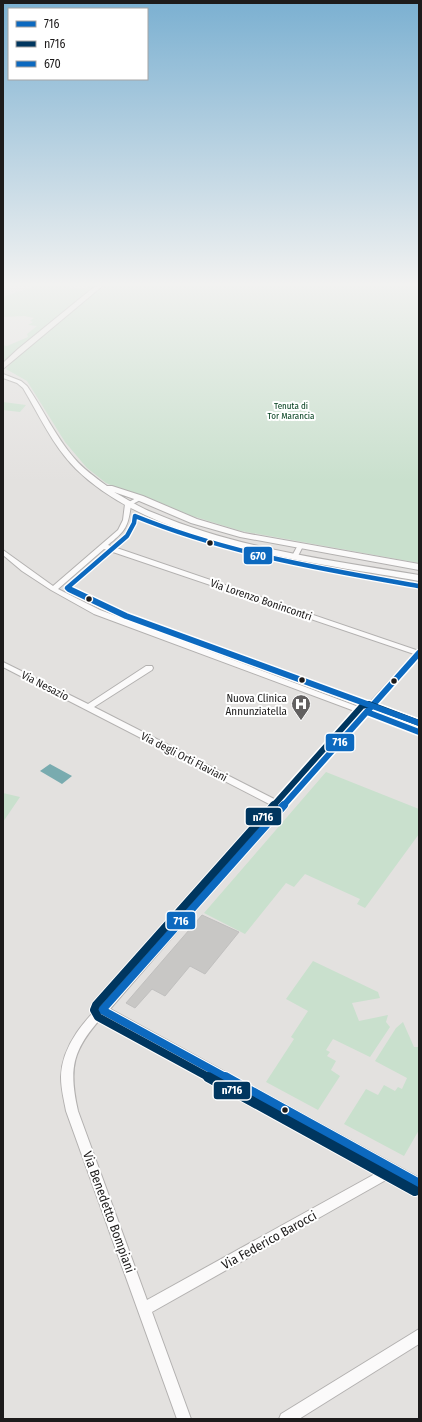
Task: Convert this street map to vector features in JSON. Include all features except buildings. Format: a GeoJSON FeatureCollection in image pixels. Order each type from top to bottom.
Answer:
{"type":"FeatureCollection","features":[{"type":"Feature","properties":{"kind":"main road"},"geometry":{"type":"LineString","coordinates":[[3,367],[21,349]]}},
{"type":"Feature","properties":{"kind":"street"},"geometry":{"type":"LineString","coordinates":[[3,376],[23,384],[68,455],[108,494],[128,504],[172,524],[252,548],[419,578]]}},
{"type":"Feature","properties":{"kind":"street"},"geometry":{"type":"LineString","coordinates":[[95,482],[140,498],[180,516],[216,528],[255,538],[419,567]]}},
{"type":"Feature","properties":{"kind":"street"},"geometry":{"type":"LineString","coordinates":[[128,504],[140,498]]}},
{"type":"Feature","properties":{"kind":"street"},"geometry":{"type":"LineString","coordinates":[[53,589],[124,528],[128,504]]}},
{"type":"Feature","properties":{"kind":"street","name":"Via Lorenzo Bonincontri"},"geometry":{"type":"LineString","coordinates":[[103,546],[419,653]]}},
{"type":"Feature","properties":{"kind":"street"},"geometry":{"type":"LineString","coordinates":[[295,556],[300,546]]}},
{"type":"Feature","properties":{"kind":"street"},"geometry":{"type":"LineString","coordinates":[[3,552],[23,570],[53,589],[80,604],[123,623],[419,732]]}},
{"type":"Feature","properties":{"kind":"street","name":"Via Benedetto Bompiani"},"geometry":{"type":"LineString","coordinates":[[184,1419],[76,1123],[66,1088],[66,1071],[72,1052],[82,1033],[178,926],[281,806],[419,653]]}},
{"type":"Feature","properties":{"kind":"street","name":"Via Nesazio"},"geometry":{"type":"LineString","coordinates":[[3,664],[87,708]]}},
{"type":"Feature","properties":{"kind":"street"},"geometry":{"type":"LineString","coordinates":[[87,708],[149,668]]}},
{"type":"Feature","properties":{"kind":"street","name":"Via degli Orti Flaviani"},"geometry":{"type":"LineString","coordinates":[[87,708],[281,806]]}},
{"type":"Feature","properties":{"kind":"street"},"geometry":{"type":"LineString","coordinates":[[102,1010],[419,1184]]}},
{"type":"Feature","properties":{"kind":"street","name":"Via Federico Barocci"},"geometry":{"type":"LineString","coordinates":[[144,1309],[393,1170]]}},
{"type":"Feature","properties":{"kind":"street"},"geometry":{"type":"LineString","coordinates":[[286,1419],[419,1336]]}},
{"type":"Feature","properties":{"kind":"green space"},"geometry":{"type":"Polygon","coordinates":[[[3,349],[18,349],[3,363],[3,349]]]}},
{"type":"Feature","properties":{"kind":"green space","name":"Tenuta di Tor Marancia"},"geometry":{"type":"Polygon","coordinates":[[[26,349],[419,349],[419,563],[241,531],[189,515],[147,497],[121,490],[106,483],[87,468],[65,442],[27,381],[6,369],[26,349]]]}},
{"type":"Feature","properties":{"kind":"green space"},"geometry":{"type":"Polygon","coordinates":[[[3,402],[26,405],[20,412],[3,410],[3,402]]]}},
{"type":"Feature","properties":{"kind":"green space"},"geometry":{"type":"Polygon","coordinates":[[[326,772],[419,809],[419,834],[365,908],[357,904],[360,899],[305,874],[294,887],[286,883],[245,934],[204,913],[326,772]]]}},
{"type":"Feature","properties":{"kind":"green space"},"geometry":{"type":"Polygon","coordinates":[[[3,793],[20,797],[3,822],[3,793]]]}},
{"type":"Feature","properties":{"kind":"green space"},"geometry":{"type":"Polygon","coordinates":[[[313,961],[378,992],[380,998],[352,1003],[359,1021],[388,1015],[386,1022],[390,1027],[370,1057],[333,1039],[326,1050],[330,1052],[327,1056],[336,1061],[331,1070],[340,1076],[318,1110],[266,1082],[294,1039],[291,1037],[308,1011],[286,999],[313,961]]]}},
{"type":"Feature","properties":{"kind":"green space"},"geometry":{"type":"Polygon","coordinates":[[[403,1022],[414,1047],[419,1047],[419,1130],[404,1156],[344,1124],[366,1089],[378,1095],[384,1085],[395,1091],[398,1087],[402,1089],[407,1078],[375,1061],[396,1028],[403,1022]]]}},
{"type":"Feature","properties":{"kind":"water"},"geometry":{"type":"Polygon","coordinates":[[[50,764],[72,776],[62,784],[40,771],[50,764]]]}},
{"type":"Feature","properties":{"kind":"transit line","name":"670"},"geometry":{"type":"LineString","coordinates":[[418,586],[274,560],[169,530],[135,516],[134,523],[127,536],[67,588],[126,616],[419,723]]}},
{"type":"Feature","properties":{"kind":"transit line","name":"716"},"geometry":{"type":"LineString","coordinates":[[102,1010],[419,653]]}},
{"type":"Feature","properties":{"kind":"transit line","name":"n716"},"geometry":{"type":"LineString","coordinates":[[415,1191],[98,1017],[94,1010],[96,1005],[362,706],[369,704],[419,723]]}},
{"type":"Feature","properties":{"kind":"transit line","name":"716"},"geometry":{"type":"LineString","coordinates":[[367,712],[419,732]]}},
{"type":"Feature","properties":{"kind":"transit line","name":"716"},"geometry":{"type":"LineString","coordinates":[[102,1010],[419,1184]]}},
{"type":"Feature","properties":{"kind":"place","name":"Nuova Clinica Annunziatella"},"geometry":{"type":"Point","coordinates":[301,721]}}]}
